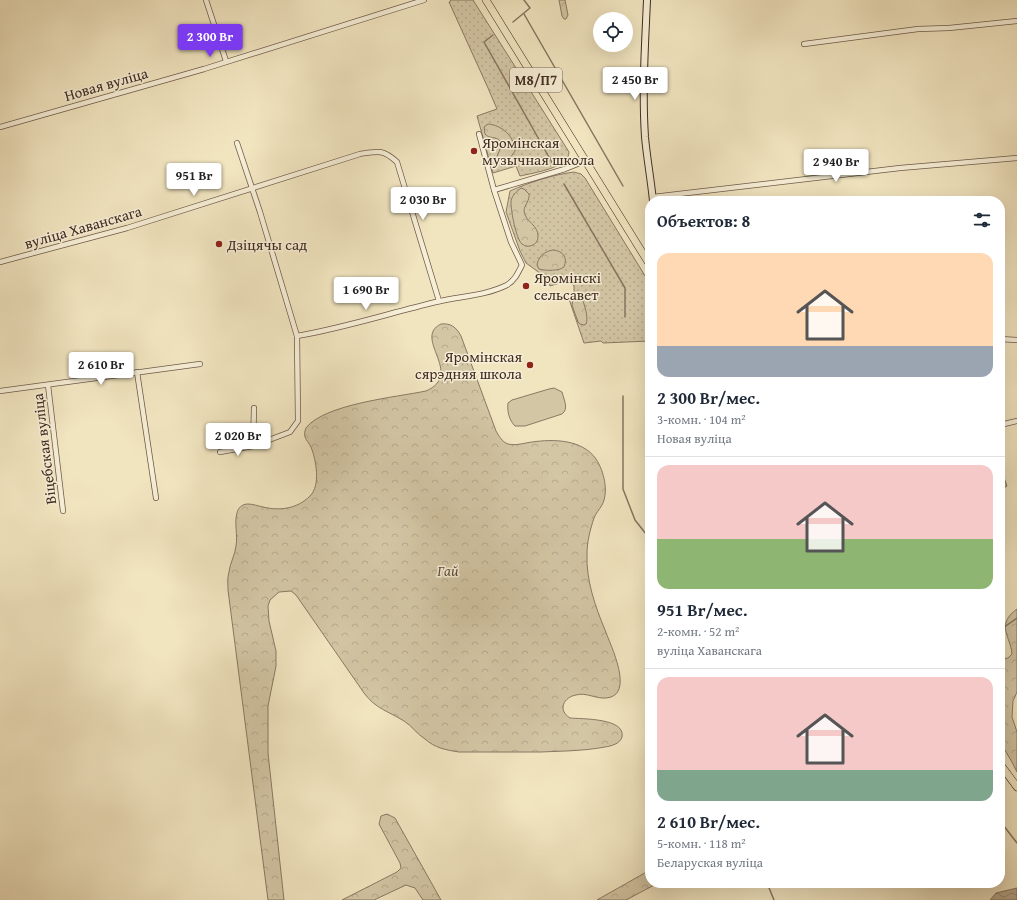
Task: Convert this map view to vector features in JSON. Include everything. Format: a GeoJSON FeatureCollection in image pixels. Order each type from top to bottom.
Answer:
{"type":"FeatureCollection","features":[{"type":"Feature","properties":{"kind":"main road","name":"М8/П7"},"geometry":{"type":"LineString","coordinates":[[486,0],[645,256]]}},
{"type":"Feature","properties":{"kind":"main road"},"geometry":{"type":"LineString","coordinates":[[1005,771],[1017,787]]}},
{"type":"Feature","properties":{"kind":"street"},"geometry":{"type":"LineString","coordinates":[[206,0],[226,61]]}},
{"type":"Feature","properties":{"kind":"street","name":"Новая вуліца"},"geometry":{"type":"LineString","coordinates":[[0,127],[196,71],[424,0]]}},
{"type":"Feature","properties":{"kind":"street"},"geometry":{"type":"LineString","coordinates":[[647,0],[644,116],[645,139],[653,196]]}},
{"type":"Feature","properties":{"kind":"street"},"geometry":{"type":"LineString","coordinates":[[804,44],[918,29],[949,28],[1017,21]]}},
{"type":"Feature","properties":{"kind":"street"},"geometry":{"type":"LineString","coordinates":[[297,336],[324,331],[439,301],[492,291],[509,284],[516,277],[522,265],[512,242],[494,190],[479,134]]}},
{"type":"Feature","properties":{"kind":"street"},"geometry":{"type":"LineString","coordinates":[[220,452],[253,446],[290,432],[298,421],[297,336],[252,187],[237,143]]}},
{"type":"Feature","properties":{"kind":"street","name":"вуліца Хаванскага"},"geometry":{"type":"LineString","coordinates":[[0,262],[127,228],[252,187],[360,154],[379,151],[388,153],[397,162],[439,301]]}},
{"type":"Feature","properties":{"kind":"street"},"geometry":{"type":"LineString","coordinates":[[677,196],[900,168],[1017,158]]}},
{"type":"Feature","properties":{"kind":"street"},"geometry":{"type":"LineString","coordinates":[[494,190],[565,169],[585,161]]}},
{"type":"Feature","properties":{"kind":"street"},"geometry":{"type":"LineString","coordinates":[[1005,339],[1017,340]]}},
{"type":"Feature","properties":{"kind":"street"},"geometry":{"type":"LineString","coordinates":[[0,392],[200,364]]}},
{"type":"Feature","properties":{"kind":"street"},"geometry":{"type":"LineString","coordinates":[[137,372],[156,498]]}},
{"type":"Feature","properties":{"kind":"street","name":"Віцебская вуліца"},"geometry":{"type":"LineString","coordinates":[[48,385],[63,511]]}},
{"type":"Feature","properties":{"kind":"street"},"geometry":{"type":"LineString","coordinates":[[253,446],[254,408]]}},
{"type":"Feature","properties":{"kind":"street"},"geometry":{"type":"LineString","coordinates":[[1005,424],[1017,421]]}},
{"type":"Feature","properties":{"kind":"green space"},"geometry":{"type":"Polygon","coordinates":[[[451,0],[473,0],[569,152],[567,158],[557,166],[520,176],[516,166],[493,173],[477,116],[497,109],[449,2],[451,0]]]}},
{"type":"Feature","properties":{"kind":"green space"},"geometry":{"type":"Polygon","coordinates":[[[559,0],[565,0],[568,15],[566,19],[562,16],[559,0]]]}},
{"type":"Feature","properties":{"kind":"green space"},"geometry":{"type":"Polygon","coordinates":[[[488,124],[503,129],[513,141],[515,151],[504,162],[499,162],[496,159],[501,147],[500,141],[497,138],[485,134],[484,127],[488,124]]]}},
{"type":"Feature","properties":{"kind":"green space"},"geometry":{"type":"Polygon","coordinates":[[[574,172],[581,174],[585,178],[645,276],[645,341],[603,343],[601,341],[584,343],[569,299],[574,293],[574,286],[569,280],[550,286],[548,279],[526,263],[520,251],[506,212],[510,191],[541,179],[574,172]]]}},
{"type":"Feature","properties":{"kind":"green space"},"geometry":{"type":"Polygon","coordinates":[[[521,188],[529,194],[529,199],[524,209],[525,215],[538,233],[538,240],[535,244],[530,246],[522,244],[520,241],[512,212],[512,198],[521,188]]]}},
{"type":"Feature","properties":{"kind":"green space"},"geometry":{"type":"Polygon","coordinates":[[[553,250],[564,255],[564,267],[552,270],[539,269],[537,265],[540,257],[553,250]]]}},
{"type":"Feature","properties":{"kind":"green space"},"geometry":{"type":"Polygon","coordinates":[[[576,297],[581,297],[585,306],[587,321],[584,325],[578,322],[572,305],[573,299],[576,297]]]}},
{"type":"Feature","properties":{"kind":"green space","name":"Гай"},"geometry":{"type":"Polygon","coordinates":[[[441,324],[453,326],[461,336],[496,431],[502,440],[511,445],[549,441],[567,442],[583,447],[590,452],[599,464],[605,482],[605,494],[602,505],[594,518],[590,532],[587,564],[595,602],[619,668],[619,688],[615,695],[606,698],[598,698],[584,694],[572,696],[565,701],[563,708],[566,715],[570,718],[593,719],[617,726],[621,731],[622,737],[617,743],[610,746],[573,751],[459,752],[437,747],[422,737],[407,723],[373,703],[364,693],[296,595],[291,591],[279,592],[270,600],[268,606],[269,621],[276,651],[276,666],[268,706],[268,753],[284,900],[268,900],[228,590],[228,574],[235,553],[237,538],[236,517],[239,508],[246,504],[282,509],[300,504],[310,496],[316,486],[316,465],[311,447],[305,438],[305,433],[306,428],[315,420],[344,407],[426,391],[437,384],[441,375],[432,338],[434,330],[441,324]]]}},
{"type":"Feature","properties":{"kind":"green space"},"geometry":{"type":"Polygon","coordinates":[[[554,388],[562,392],[565,401],[566,407],[562,414],[525,426],[515,426],[509,415],[508,403],[512,400],[554,388]]]}},
{"type":"Feature","properties":{"kind":"green space"},"geometry":{"type":"Polygon","coordinates":[[[1017,609],[1017,692],[1013,701],[1012,717],[1017,732],[1017,772],[1005,750],[1005,658],[1008,658],[1012,654],[1005,626],[1010,615],[1017,609]]]}},
{"type":"Feature","properties":{"kind":"green space"},"geometry":{"type":"Polygon","coordinates":[[[387,814],[395,818],[441,900],[423,900],[415,888],[406,885],[374,900],[342,900],[397,872],[401,868],[400,863],[379,824],[381,816],[387,814]]]}},
{"type":"Feature","properties":{"kind":"green space"},"geometry":{"type":"Polygon","coordinates":[[[645,873],[645,888],[649,888],[626,900],[597,900],[645,873]]]}},
{"type":"Feature","properties":{"kind":"water"},"geometry":{"type":"Polygon","coordinates":[[[1017,888],[1017,900],[990,900],[996,893],[1017,888]]]}},
{"type":"Feature","properties":{"kind":"waterway"},"geometry":{"type":"LineString","coordinates":[[513,22],[530,8],[524,0]]}},
{"type":"Feature","properties":{"kind":"waterway"},"geometry":{"type":"LineString","coordinates":[[524,14],[623,186]]}},
{"type":"Feature","properties":{"kind":"waterway"},"geometry":{"type":"LineString","coordinates":[[493,35],[484,42],[554,166]]}},
{"type":"Feature","properties":{"kind":"waterway"},"geometry":{"type":"LineString","coordinates":[[564,184],[625,288],[625,317]]}},
{"type":"Feature","properties":{"kind":"waterway"},"geometry":{"type":"LineString","coordinates":[[623,396],[623,489],[635,520],[645,533]]}},
{"type":"Feature","properties":{"kind":"waterway"},"geometry":{"type":"LineString","coordinates":[[1005,626],[1017,618]]}},
{"type":"Feature","properties":{"kind":"waterway"},"geometry":{"type":"LineString","coordinates":[[1005,827],[1017,843]]}},
{"type":"Feature","properties":{"kind":"waterway"},"geometry":{"type":"LineString","coordinates":[[769,888],[774,900]]}},
{"type":"Feature","properties":{"kind":"place","name":"Яромінская музычная школа"},"geometry":{"type":"Point","coordinates":[474,151]}},
{"type":"Feature","properties":{"kind":"place","name":"Дзіцячы сад"},"geometry":{"type":"Point","coordinates":[219,244]}},
{"type":"Feature","properties":{"kind":"place","name":"Яромінскі сельсавет"},"geometry":{"type":"Point","coordinates":[526,286]}},
{"type":"Feature","properties":{"kind":"place","name":"Яромінская сярэдняя школа"},"geometry":{"type":"Point","coordinates":[530,365]}}]}
